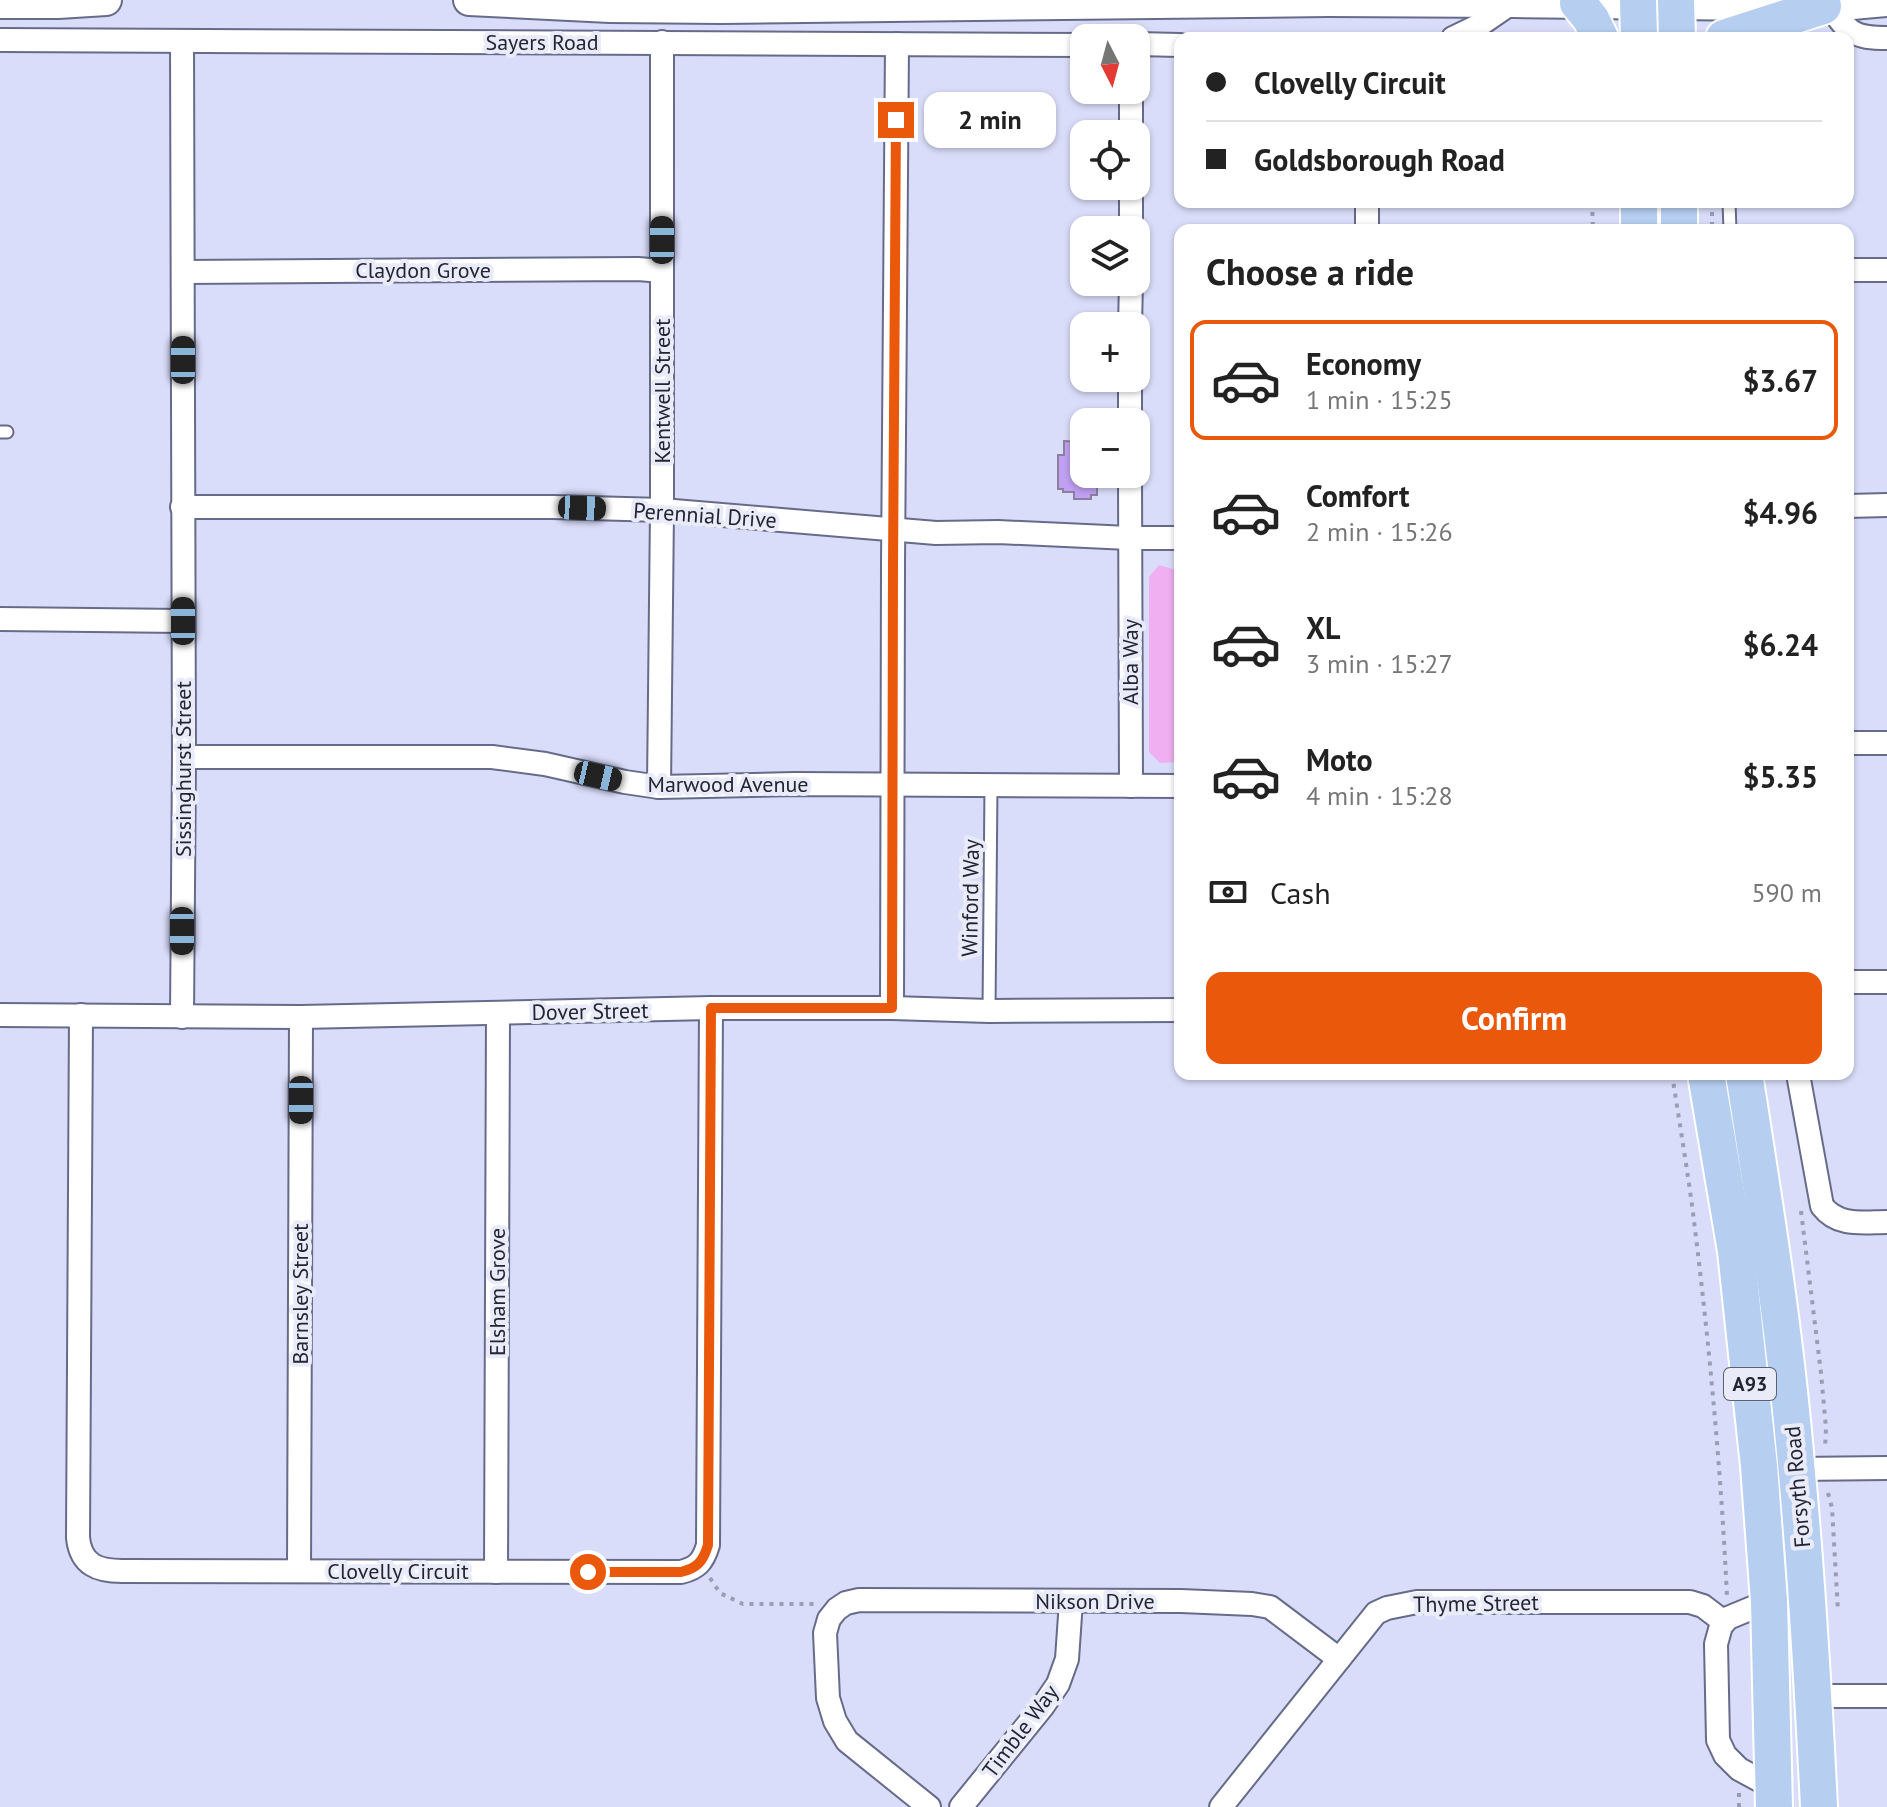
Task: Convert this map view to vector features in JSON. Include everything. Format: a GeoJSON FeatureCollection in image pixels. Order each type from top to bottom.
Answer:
{"type":"FeatureCollection","features":[{"type":"Feature","properties":{"kind":"highway"},"geometry":{"type":"LineString","coordinates":[[1578,3],[1597,32]]}},
{"type":"Feature","properties":{"kind":"highway"},"geometry":{"type":"LineString","coordinates":[[1743,32],[1827,6]]}},
{"type":"Feature","properties":{"kind":"highway","name":"Forsyth Road"},"geometry":{"type":"LineString","coordinates":[[1707,1080],[1736,1251],[1759,1466],[1769,1601],[1774,1797]]}},
{"type":"Feature","properties":{"kind":"highway","name":"Forsyth Road"},"geometry":{"type":"LineString","coordinates":[[1745,1080],[1772,1250],[1797,1469],[1819,1807]]}},
{"type":"Feature","properties":{"kind":"highway"},"geometry":{"type":"LineString","coordinates":[[1759,1466],[1797,1469]]}},
{"type":"Feature","properties":{"kind":"highway"},"geometry":{"type":"LineString","coordinates":[[1772,1696],[1814,1696]]}},
{"type":"Feature","properties":{"kind":"main road"},"geometry":{"type":"LineString","coordinates":[[0,3],[106,0]]}},
{"type":"Feature","properties":{"kind":"main road","name":"Sayers Road"},"geometry":{"type":"LineString","coordinates":[[469,0],[610,7],[708,4],[1513,2],[1578,3],[1638,14],[1887,1]]}},
{"type":"Feature","properties":{"kind":"street"},"geometry":{"type":"LineString","coordinates":[[1466,32],[1513,2]]}},
{"type":"Feature","properties":{"kind":"street"},"geometry":{"type":"LineString","coordinates":[[1827,6],[1848,32]]}},
{"type":"Feature","properties":{"kind":"street"},"geometry":{"type":"LineString","coordinates":[[1854,36],[1887,38]]}},
{"type":"Feature","properties":{"kind":"street","name":"Sayers Road"},"geometry":{"type":"LineString","coordinates":[[0,40],[1070,45]]}},
{"type":"Feature","properties":{"kind":"street","name":"Sissinghurst Street"},"geometry":{"type":"LineString","coordinates":[[182,41],[182,1017]]}},
{"type":"Feature","properties":{"kind":"street","name":"Kentwell Street"},"geometry":{"type":"LineString","coordinates":[[659,787],[662,42]]}},
{"type":"Feature","properties":{"kind":"street"},"geometry":{"type":"LineString","coordinates":[[892,1008],[897,44]]}},
{"type":"Feature","properties":{"kind":"street"},"geometry":{"type":"LineString","coordinates":[[1150,44],[1174,45]]}},
{"type":"Feature","properties":{"kind":"street"},"geometry":{"type":"LineString","coordinates":[[1854,270],[1887,270]]}},
{"type":"Feature","properties":{"kind":"street","name":"Claydon Grove"},"geometry":{"type":"LineString","coordinates":[[183,272],[662,271]]}},
{"type":"Feature","properties":{"kind":"street","name":"Alba Way"},"geometry":{"type":"LineString","coordinates":[[1130,488],[1131,786]]}},
{"type":"Feature","properties":{"kind":"street"},"geometry":{"type":"LineString","coordinates":[[1854,506],[1887,505]]}},
{"type":"Feature","properties":{"kind":"street","name":"Perennial Drive"},"geometry":{"type":"LineString","coordinates":[[182,507],[662,510],[936,533],[1174,538]]}},
{"type":"Feature","properties":{"kind":"street"},"geometry":{"type":"LineString","coordinates":[[0,619],[183,621]]}},
{"type":"Feature","properties":{"kind":"street"},"geometry":{"type":"LineString","coordinates":[[1854,743],[1887,743]]}},
{"type":"Feature","properties":{"kind":"street","name":"Marwood Avenue"},"geometry":{"type":"LineString","coordinates":[[184,757],[492,757],[545,764],[659,787],[795,784],[1174,786]]}},
{"type":"Feature","properties":{"kind":"street"},"geometry":{"type":"LineString","coordinates":[[1854,982],[1887,982]]}},
{"type":"Feature","properties":{"kind":"street"},"geometry":{"type":"LineString","coordinates":[[701,1564],[708,1545],[711,1008]]}},
{"type":"Feature","properties":{"kind":"street","name":"Dover Street"},"geometry":{"type":"LineString","coordinates":[[0,1015],[301,1017],[711,1008],[1174,1010]]}},
{"type":"Feature","properties":{"kind":"street","name":"Elsham Grove"},"geometry":{"type":"LineString","coordinates":[[496,1572],[498,1013]]}},
{"type":"Feature","properties":{"kind":"street","name":"Clovelly Circuit"},"geometry":{"type":"LineString","coordinates":[[81,1015],[78,1538],[79,1551],[86,1560],[108,1571],[681,1572],[701,1564]]}},
{"type":"Feature","properties":{"kind":"street","name":"Barnsley Street"},"geometry":{"type":"LineString","coordinates":[[299,1571],[301,1017]]}},
{"type":"Feature","properties":{"kind":"street"},"geometry":{"type":"LineString","coordinates":[[1799,1080],[1819,1199],[1826,1212],[1841,1221],[1887,1222]]}},
{"type":"Feature","properties":{"kind":"street"},"geometry":{"type":"LineString","coordinates":[[1797,1469],[1887,1468]]}},
{"type":"Feature","properties":{"kind":"street","name":"Nikson Drive"},"geometry":{"type":"LineString","coordinates":[[828,1607],[859,1600],[1252,1604],[1270,1607],[1339,1659]]}},
{"type":"Feature","properties":{"kind":"street","name":"Timble Way"},"geometry":{"type":"LineString","coordinates":[[961,1807],[1058,1684],[1067,1659],[1071,1601]]}},
{"type":"Feature","properties":{"kind":"street"},"geometry":{"type":"LineString","coordinates":[[1769,1601],[1726,1620],[1721,1626],[1716,1644],[1718,1740],[1725,1755],[1774,1797]]}},
{"type":"Feature","properties":{"kind":"street","name":"Thyme Street"},"geometry":{"type":"LineString","coordinates":[[1221,1807],[1376,1613],[1387,1608],[1417,1602],[1690,1602],[1726,1620]]}},
{"type":"Feature","properties":{"kind":"street"},"geometry":{"type":"LineString","coordinates":[[828,1607],[825,1633],[828,1698],[835,1721],[847,1741],[929,1807]]}},
{"type":"Feature","properties":{"kind":"street"},"geometry":{"type":"LineString","coordinates":[[1814,1696],[1887,1696]]}},
{"type":"Feature","properties":{"kind":"lane","name":"Winford Way"},"geometry":{"type":"LineString","coordinates":[[989,1011],[991,785]]}},
{"type":"Feature","properties":{"kind":"path"},"geometry":{"type":"LineString","coordinates":[[1673,1080],[1693,1211],[1708,1342],[1722,1498],[1726,1620]]}},
{"type":"Feature","properties":{"kind":"path"},"geometry":{"type":"LineString","coordinates":[[701,1564],[720,1593],[743,1604],[828,1607]]}},
{"type":"Feature","properties":{"kind":"path"},"geometry":{"type":"LineString","coordinates":[[1739,1769],[1739,1807]]}},
{"type":"Feature","properties":{"kind":"shaded area"},"geometry":{"type":"Polygon","coordinates":[[[1159,565],[1174,569],[1174,762],[1160,763],[1149,752],[1149,577],[1159,565]]]}},
{"type":"Feature","properties":{"kind":"building"},"geometry":{"type":"Polygon","coordinates":[[[1064,441],[1070,441],[1070,488],[1097,488],[1097,495],[1091,495],[1091,499],[1074,499],[1074,492],[1058,489],[1058,455],[1064,455],[1064,441]]]}},
{"type":"Feature","properties":{"kind":"route"},"geometry":{"type":"LineString","coordinates":[[588,1572],[681,1572],[701,1564],[708,1545],[711,1008],[892,1008],[896,120]]}}]}
